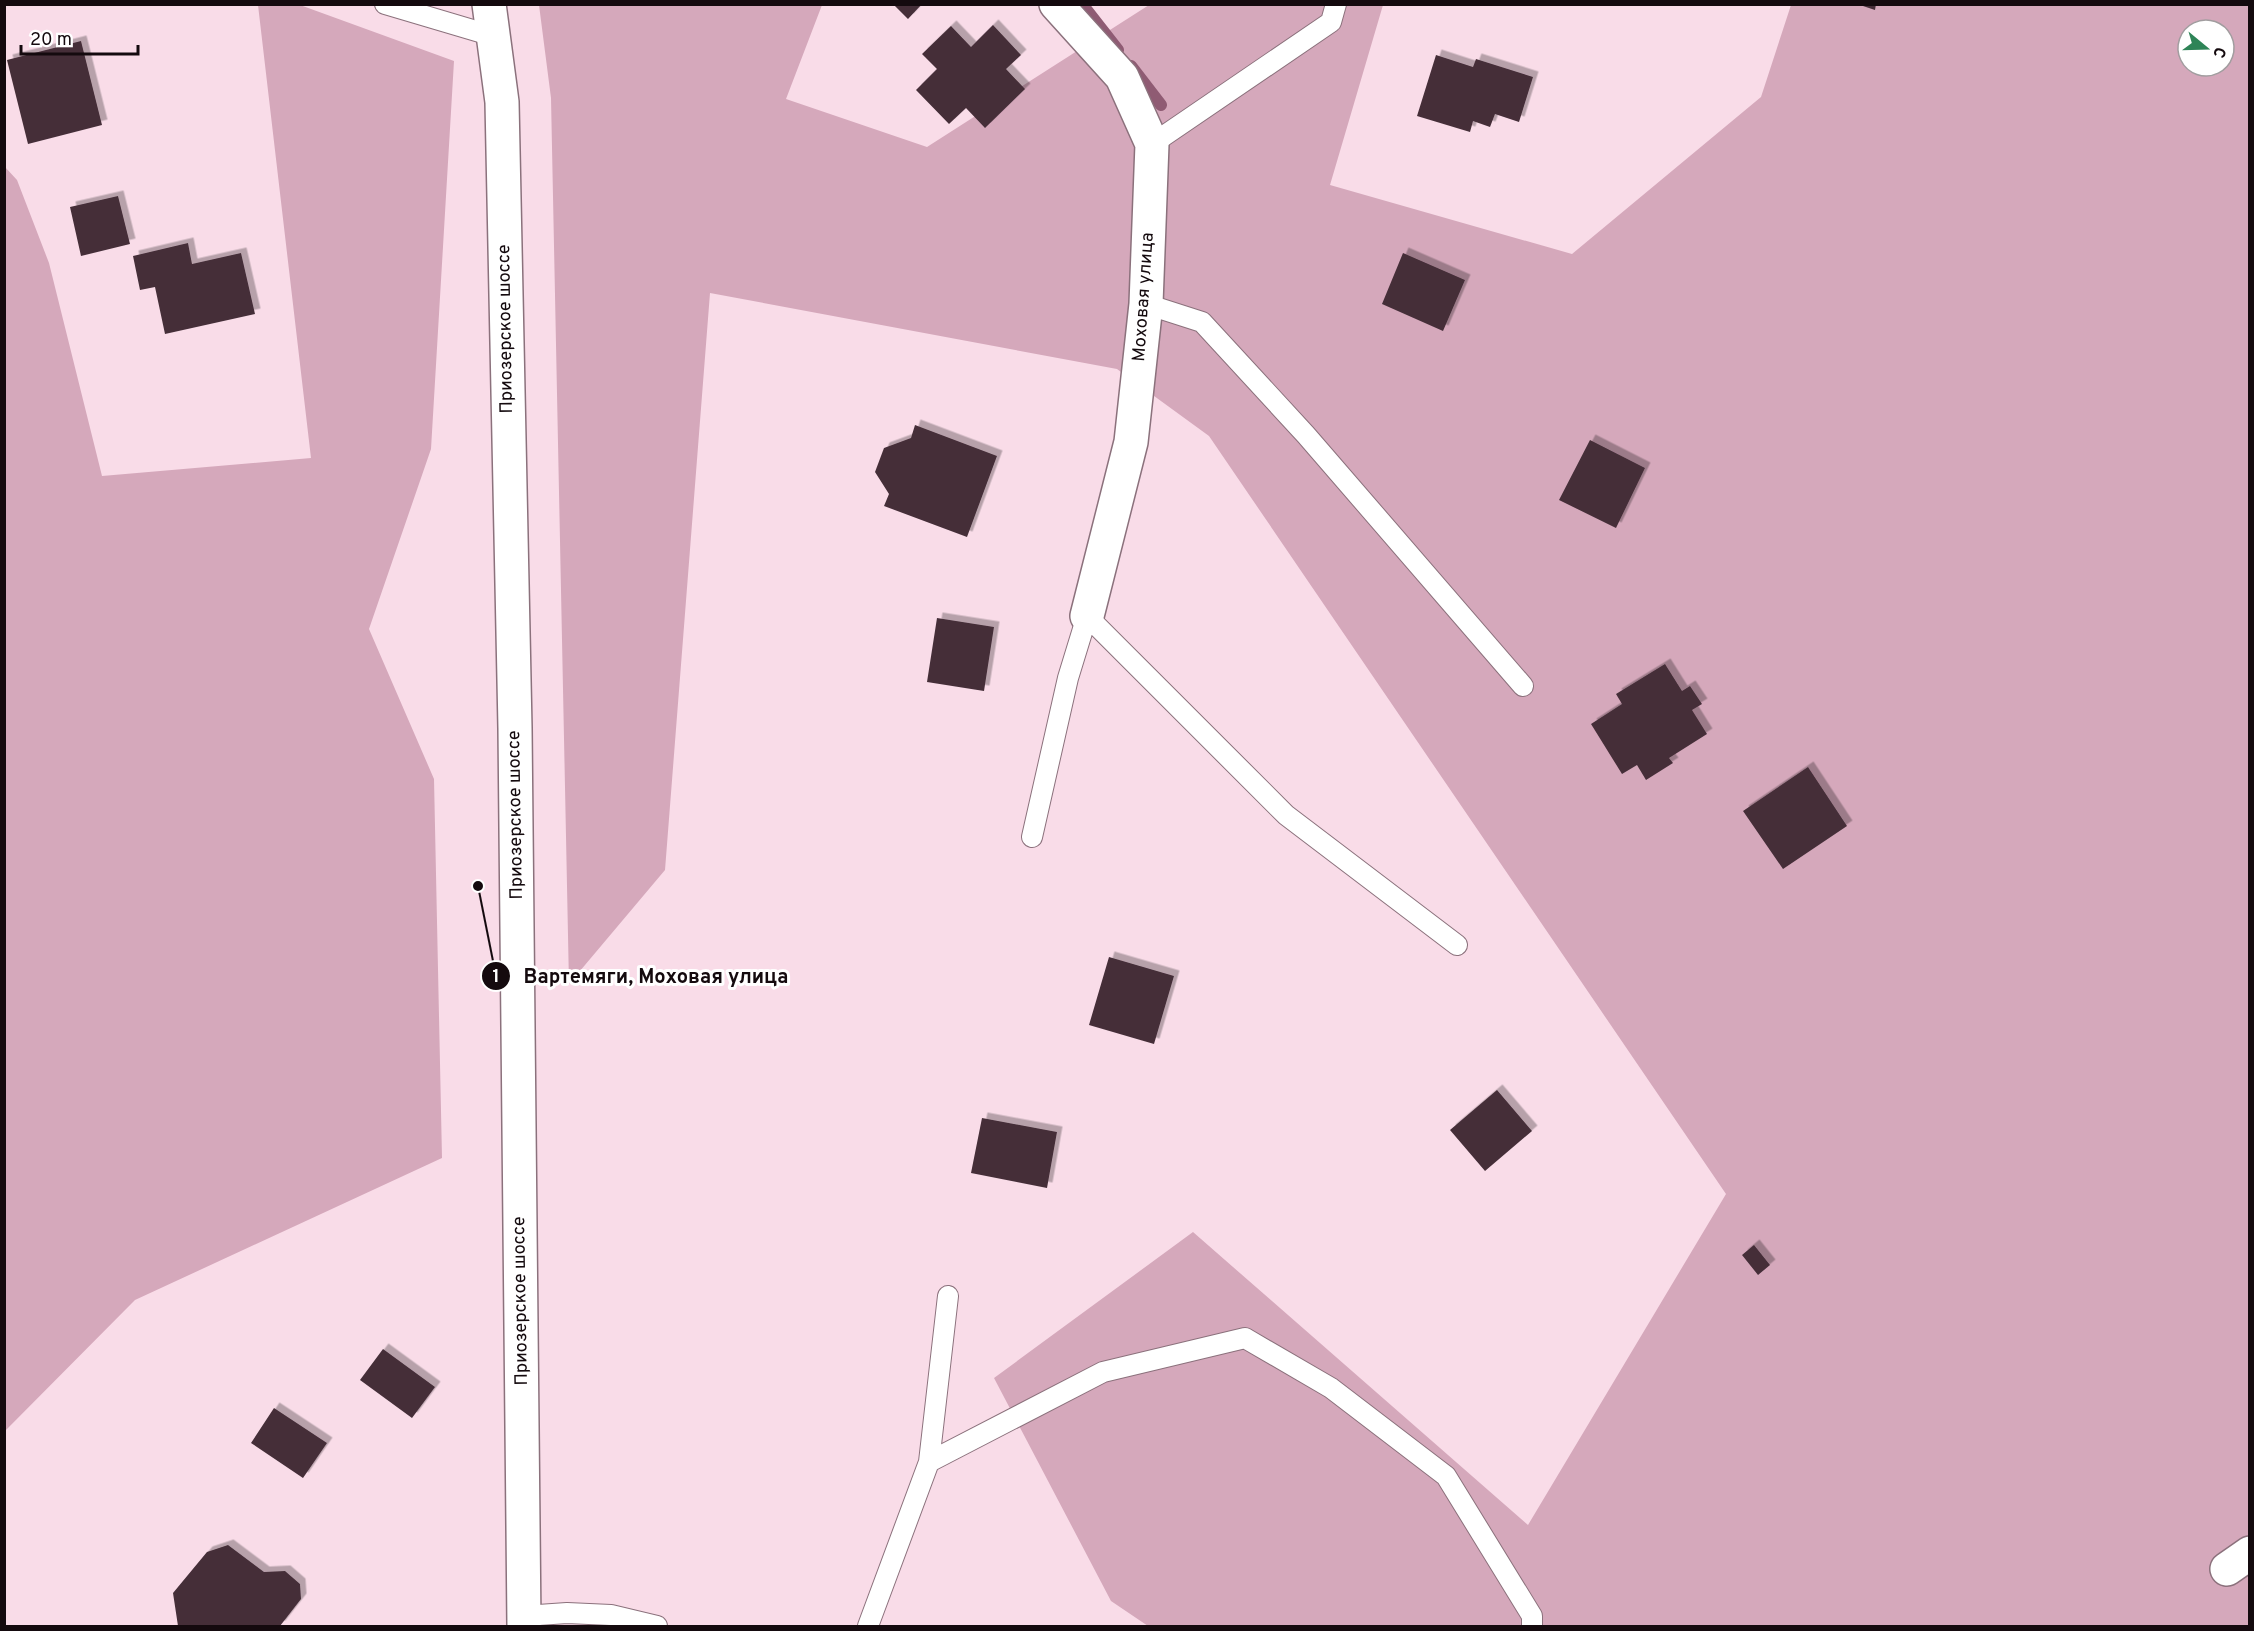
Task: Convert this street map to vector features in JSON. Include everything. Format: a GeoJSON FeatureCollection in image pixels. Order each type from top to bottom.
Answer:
{"type":"FeatureCollection","features":[{"type":"Feature","properties":{"kind":"main road","name":"Моховая улица"},"geometry":{"type":"LineString","coordinates":[[1056,4],[1122,77],[1152,144],[1146,304],[1131,442],[1087,616]]}},
{"type":"Feature","properties":{"kind":"main road","name":"Приозерское шоссе"},"geometry":{"type":"LineString","coordinates":[[491,20],[502,102],[515,728],[524,1621]]}},
{"type":"Feature","properties":{"kind":"lane"},"geometry":{"type":"LineString","coordinates":[[385,4],[491,20]]}},
{"type":"Feature","properties":{"kind":"lane"},"geometry":{"type":"LineString","coordinates":[[1152,144],[1331,22],[1336,4]]}},
{"type":"Feature","properties":{"kind":"lane"},"geometry":{"type":"LineString","coordinates":[[1146,304],[1203,322],[1306,435],[1523,686]]}},
{"type":"Feature","properties":{"kind":"lane"},"geometry":{"type":"LineString","coordinates":[[1032,837],[1068,678],[1087,616],[1286,815],[1457,945]]}},
{"type":"Feature","properties":{"kind":"lane"},"geometry":{"type":"LineString","coordinates":[[868,1626],[929,1462],[948,1296]]}},
{"type":"Feature","properties":{"kind":"lane"},"geometry":{"type":"LineString","coordinates":[[929,1462],[1103,1372],[1245,1338],[1331,1388],[1446,1476],[1532,1616],[1532,1626]]}},
{"type":"Feature","properties":{"kind":"lane"},"geometry":{"type":"LineString","coordinates":[[524,1621],[567,1613],[612,1615],[657,1626]]}},
{"type":"Feature","properties":{"kind":"shaded area"},"geometry":{"type":"Polygon","coordinates":[[[258,5],[300,5],[454,61],[431,449],[369,629],[434,779],[442,1158],[135,1300],[5,1431],[5,167],[17,180],[49,263],[102,476],[311,458],[258,5]]]}},
{"type":"Feature","properties":{"kind":"shaded area"},"geometry":{"type":"Polygon","coordinates":[[[539,5],[822,5],[786,99],[927,147],[1149,5],[1383,5],[1330,185],[1572,254],[1761,97],[1791,5],[2249,5],[2249,1626],[1148,1626],[1111,1601],[994,1378],[1193,1232],[1528,1525],[1726,1194],[1209,436],[1117,369],[710,293],[665,870],[569,984],[551,98],[539,5]]]}},
{"type":"Feature","properties":{"kind":"building"},"geometry":{"type":"Polygon","coordinates":[[[893,4],[922,4],[908,19],[893,4]]]}},
{"type":"Feature","properties":{"kind":"building"},"geometry":{"type":"Polygon","coordinates":[[[1857,4],[1876,4],[1875,10],[1857,4]]]}},
{"type":"Feature","properties":{"kind":"building"},"geometry":{"type":"Polygon","coordinates":[[[993,25],[1021,55],[1006,69],[1025,89],[985,128],[966,108],[949,124],[916,90],[937,69],[922,54],[951,26],[971,47],[993,25]]]}},
{"type":"Feature","properties":{"kind":"building"},"geometry":{"type":"Polygon","coordinates":[[[81,41],[102,125],[28,144],[7,60],[81,41]]]}},
{"type":"Feature","properties":{"kind":"building"},"geometry":{"type":"Polygon","coordinates":[[[1436,55],[1473,67],[1476,59],[1533,77],[1519,122],[1495,114],[1490,127],[1473,121],[1470,132],[1417,116],[1436,55]]]}},
{"type":"Feature","properties":{"kind":"building"},"geometry":{"type":"Polygon","coordinates":[[[118,196],[130,244],[81,256],[70,207],[118,196]]]}},
{"type":"Feature","properties":{"kind":"building"},"geometry":{"type":"Polygon","coordinates":[[[188,243],[192,264],[241,253],[255,314],[165,334],[155,287],[140,290],[133,256],[188,243]]]}},
{"type":"Feature","properties":{"kind":"building"},"geometry":{"type":"Polygon","coordinates":[[[1403,253],[1465,280],[1443,331],[1382,304],[1403,253]]]}},
{"type":"Feature","properties":{"kind":"building"},"geometry":{"type":"Polygon","coordinates":[[[915,425],[997,456],[967,537],[884,506],[889,494],[875,472],[884,448],[911,438],[915,425]]]}},
{"type":"Feature","properties":{"kind":"building"},"geometry":{"type":"Polygon","coordinates":[[[1590,440],[1645,468],[1616,528],[1559,500],[1590,440]]]}},
{"type":"Feature","properties":{"kind":"building"},"geometry":{"type":"Polygon","coordinates":[[[937,618],[994,627],[984,691],[927,682],[937,618]]]}},
{"type":"Feature","properties":{"kind":"building"},"geometry":{"type":"Polygon","coordinates":[[[1665,664],[1682,691],[1690,686],[1702,704],[1692,710],[1707,734],[1669,758],[1673,763],[1646,780],[1637,765],[1622,774],[1591,724],[1622,704],[1616,694],[1665,664]]]}},
{"type":"Feature","properties":{"kind":"building"},"geometry":{"type":"Polygon","coordinates":[[[1808,767],[1847,826],[1783,869],[1743,811],[1808,767]]]}},
{"type":"Feature","properties":{"kind":"building"},"geometry":{"type":"Polygon","coordinates":[[[1109,957],[1174,976],[1154,1044],[1089,1025],[1109,957]]]}},
{"type":"Feature","properties":{"kind":"building"},"geometry":{"type":"Polygon","coordinates":[[[1497,1090],[1532,1131],[1485,1171],[1450,1130],[1497,1090]]]}},
{"type":"Feature","properties":{"kind":"building"},"geometry":{"type":"Polygon","coordinates":[[[982,1118],[1057,1132],[1047,1188],[971,1173],[982,1118]]]}},
{"type":"Feature","properties":{"kind":"building"},"geometry":{"type":"Polygon","coordinates":[[[1754,1245],[1770,1265],[1758,1275],[1742,1255],[1754,1245]]]}},
{"type":"Feature","properties":{"kind":"building"},"geometry":{"type":"Polygon","coordinates":[[[383,1349],[435,1387],[412,1418],[360,1380],[383,1349]]]}},
{"type":"Feature","properties":{"kind":"building"},"geometry":{"type":"Polygon","coordinates":[[[274,1408],[327,1443],[303,1478],[251,1443],[274,1408]]]}},
{"type":"Feature","properties":{"kind":"building"},"geometry":{"type":"Polygon","coordinates":[[[228,1545],[264,1572],[285,1571],[300,1584],[301,1599],[280,1626],[178,1626],[173,1593],[207,1552],[228,1545]]]}},
{"type":"Feature","properties":{"kind":"waterway"},"geometry":{"type":"LineString","coordinates":[[1082,4],[1118,50]]}},
{"type":"Feature","properties":{"kind":"waterway"},"geometry":{"type":"LineString","coordinates":[[1131,66],[1161,105]]}},
{"type":"Feature","properties":{"kind":"place","name":"Вартемяги, Моховая улица"},"geometry":{"type":"Point","coordinates":[478,886]}}]}
